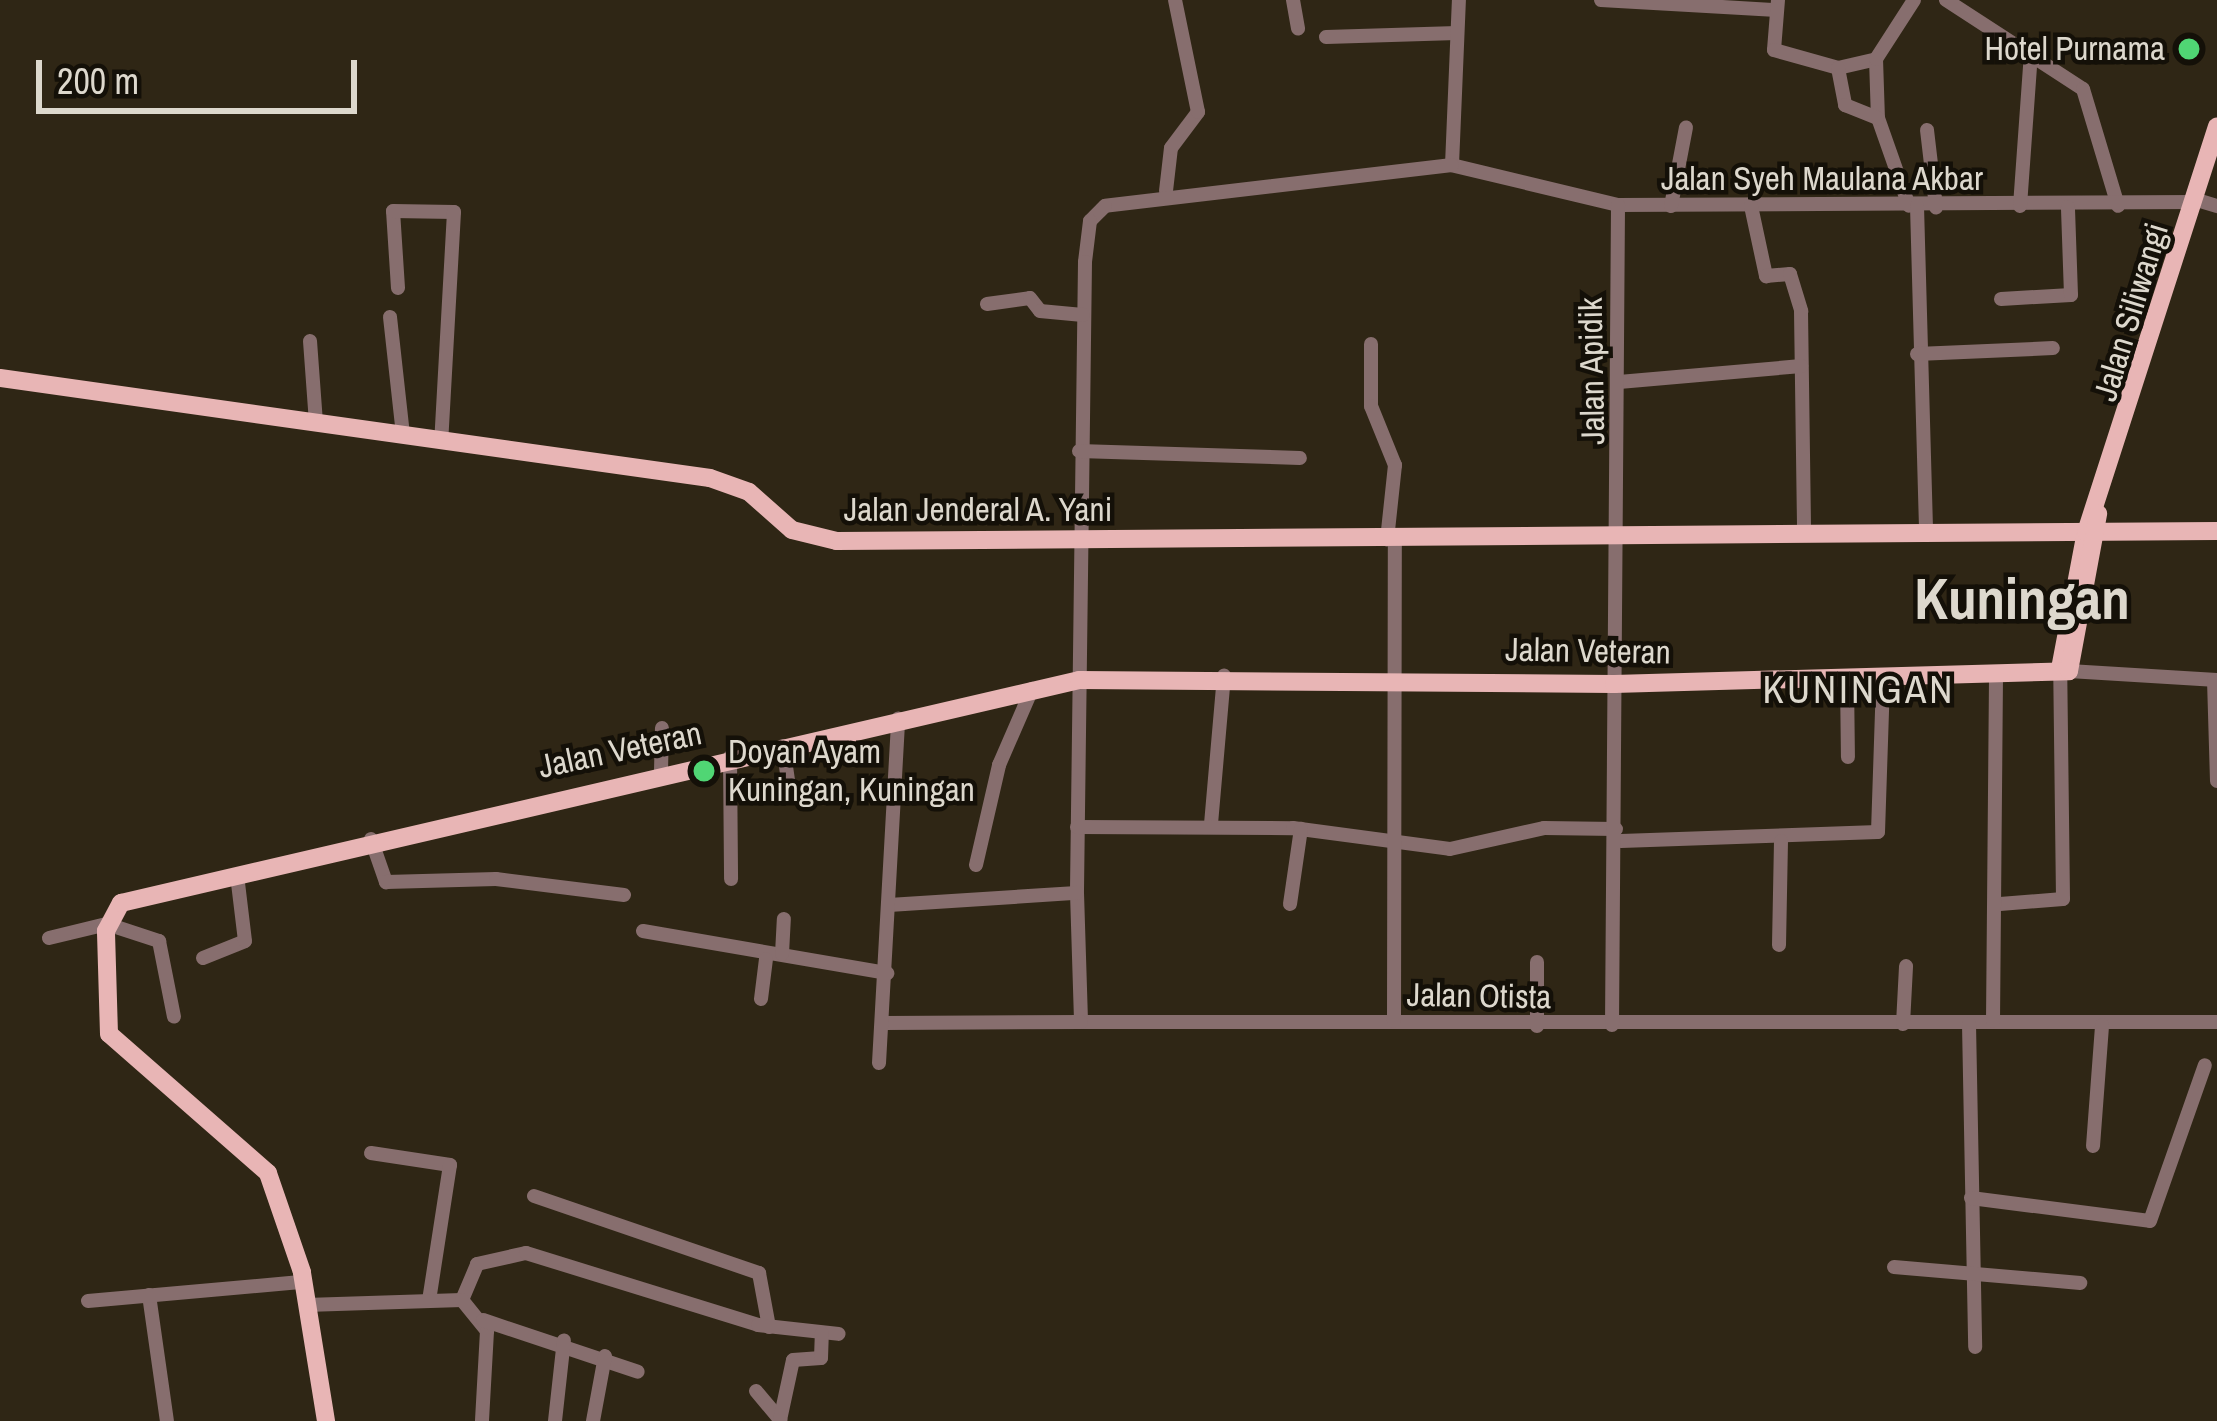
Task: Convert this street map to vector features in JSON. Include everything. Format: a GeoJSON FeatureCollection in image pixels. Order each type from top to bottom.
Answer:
{"type":"FeatureCollection","features":[{"type":"Feature","properties":{"kind":"main road","name":"Jalan Siliwangi"},"geometry":{"type":"LineString","coordinates":[[2064,670],[2096,526],[2217,127]]}},
{"type":"Feature","properties":{"kind":"main road","name":"Jalan Jenderal A. Yani"},"geometry":{"type":"LineString","coordinates":[[0,378],[729,483],[809,538],[1391,540],[1925,534],[2096,526],[2217,531]]}},
{"type":"Feature","properties":{"kind":"main road","name":"Jalan Veteran"},"geometry":{"type":"LineString","coordinates":[[107,928],[134,897],[238,883],[371,839],[1079,680],[1395,674],[1614,684],[2064,670]]}},
{"type":"Feature","properties":{"kind":"main road"},"geometry":{"type":"LineString","coordinates":[[107,928],[109,1034],[253,1152],[277,1190],[303,1282],[326,1421]]}},
{"type":"Feature","properties":{"kind":"street"},"geometry":{"type":"LineString","coordinates":[[1166,191],[1171,148],[1198,112],[1175,0]]}},
{"type":"Feature","properties":{"kind":"street"},"geometry":{"type":"LineString","coordinates":[[1293,0],[1298,29]]}},
{"type":"Feature","properties":{"kind":"street"},"geometry":{"type":"LineString","coordinates":[[1452,166],[1459,0]]}},
{"type":"Feature","properties":{"kind":"street"},"geometry":{"type":"LineString","coordinates":[[1601,0],[1777,5],[1774,50],[1838,68],[1876,59]]}},
{"type":"Feature","properties":{"kind":"street"},"geometry":{"type":"LineString","coordinates":[[1915,0],[1876,59],[1878,118],[1913,206],[1925,534]]}},
{"type":"Feature","properties":{"kind":"street"},"geometry":{"type":"LineString","coordinates":[[1946,0],[2083,89],[2118,206]]}},
{"type":"Feature","properties":{"kind":"street"},"geometry":{"type":"LineString","coordinates":[[1326,38],[1456,33]]}},
{"type":"Feature","properties":{"kind":"street"},"geometry":{"type":"LineString","coordinates":[[2020,206],[2024,73],[2030,55]]}},
{"type":"Feature","properties":{"kind":"street"},"geometry":{"type":"LineString","coordinates":[[1838,68],[1845,105],[1878,118]]}},
{"type":"Feature","properties":{"kind":"street"},"geometry":{"type":"LineString","coordinates":[[1671,206],[1686,127]]}},
{"type":"Feature","properties":{"kind":"street"},"geometry":{"type":"LineString","coordinates":[[1927,130],[1936,207]]}},
{"type":"Feature","properties":{"kind":"street","name":"Jalan Syeh Maulana Akbar"},"geometry":{"type":"LineString","coordinates":[[1083,315],[1090,221],[1105,206],[1166,191],[1452,166],[1618,205],[2118,206],[2200,190],[2217,206]]}},
{"type":"Feature","properties":{"kind":"street","name":"Jalan Apidik"},"geometry":{"type":"LineString","coordinates":[[1612,1025],[1618,835],[1614,684],[1622,536],[1618,205]]}},
{"type":"Feature","properties":{"kind":"street"},"geometry":{"type":"LineString","coordinates":[[1751,206],[1766,276],[1790,274],[1796,286],[1804,534]]}},
{"type":"Feature","properties":{"kind":"street"},"geometry":{"type":"LineString","coordinates":[[2001,299],[2071,295],[2068,207]]}},
{"type":"Feature","properties":{"kind":"street"},"geometry":{"type":"LineString","coordinates":[[398,288],[393,211],[454,212],[441,441]]}},
{"type":"Feature","properties":{"kind":"street"},"geometry":{"type":"LineString","coordinates":[[987,304],[1030,298],[1040,311],[1083,315],[1076,541],[1081,1022]]}},
{"type":"Feature","properties":{"kind":"street"},"geometry":{"type":"LineString","coordinates":[[389,317],[403,435]]}},
{"type":"Feature","properties":{"kind":"street"},"geometry":{"type":"LineString","coordinates":[[310,341],[316,423]]}},
{"type":"Feature","properties":{"kind":"street"},"geometry":{"type":"LineString","coordinates":[[1371,344],[1371,406],[1395,465],[1391,540],[1394,1021]]}},
{"type":"Feature","properties":{"kind":"street"},"geometry":{"type":"LineString","coordinates":[[1917,354],[2053,348]]}},
{"type":"Feature","properties":{"kind":"street"},"geometry":{"type":"LineString","coordinates":[[1619,382],[1802,366]]}},
{"type":"Feature","properties":{"kind":"street"},"geometry":{"type":"LineString","coordinates":[[1078,451],[1300,458]]}},
{"type":"Feature","properties":{"kind":"street"},"geometry":{"type":"LineString","coordinates":[[2000,904],[2063,899],[2064,670],[2215,680],[2217,781]]}},
{"type":"Feature","properties":{"kind":"street"},"geometry":{"type":"LineString","coordinates":[[1993,1021],[2000,904],[1996,674]]}},
{"type":"Feature","properties":{"kind":"street"},"geometry":{"type":"LineString","coordinates":[[1211,824],[1224,676]]}},
{"type":"Feature","properties":{"kind":"street"},"geometry":{"type":"LineString","coordinates":[[1077,827],[1211,824],[1301,830],[1395,848],[1618,835],[1781,841],[1882,826],[1883,678]]}},
{"type":"Feature","properties":{"kind":"street"},"geometry":{"type":"LineString","coordinates":[[1846,680],[1848,757]]}},
{"type":"Feature","properties":{"kind":"street"},"geometry":{"type":"LineString","coordinates":[[976,865],[999,765],[1032,688]]}},
{"type":"Feature","properties":{"kind":"street"},"geometry":{"type":"LineString","coordinates":[[879,1063],[898,719]]}},
{"type":"Feature","properties":{"kind":"street"},"geometry":{"type":"LineString","coordinates":[[661,771],[662,728]]}},
{"type":"Feature","properties":{"kind":"street"},"geometry":{"type":"LineString","coordinates":[[783,746],[789,787]]}},
{"type":"Feature","properties":{"kind":"street"},"geometry":{"type":"LineString","coordinates":[[730,757],[731,879]]}},
{"type":"Feature","properties":{"kind":"street"},"geometry":{"type":"LineString","coordinates":[[1290,904],[1301,830]]}},
{"type":"Feature","properties":{"kind":"street"},"geometry":{"type":"LineString","coordinates":[[371,839],[386,882],[496,879],[624,895]]}},
{"type":"Feature","properties":{"kind":"street"},"geometry":{"type":"LineString","coordinates":[[1779,945],[1781,841]]}},
{"type":"Feature","properties":{"kind":"street"},"geometry":{"type":"LineString","coordinates":[[203,958],[245,941],[238,883]]}},
{"type":"Feature","properties":{"kind":"street"},"geometry":{"type":"LineString","coordinates":[[889,905],[1077,893]]}},
{"type":"Feature","properties":{"kind":"street"},"geometry":{"type":"LineString","coordinates":[[782,954],[784,919]]}},
{"type":"Feature","properties":{"kind":"street"},"geometry":{"type":"LineString","coordinates":[[49,938],[107,928],[159,941],[174,1017]]}},
{"type":"Feature","properties":{"kind":"street"},"geometry":{"type":"LineString","coordinates":[[643,931],[766,958],[782,954],[887,973]]}},
{"type":"Feature","properties":{"kind":"street"},"geometry":{"type":"LineString","coordinates":[[761,999],[766,958]]}},
{"type":"Feature","properties":{"kind":"street"},"geometry":{"type":"LineString","coordinates":[[1537,962],[1537,1026]]}},
{"type":"Feature","properties":{"kind":"street"},"geometry":{"type":"LineString","coordinates":[[1904,1024],[1906,966]]}},
{"type":"Feature","properties":{"kind":"street","name":"Jalan Otista"},"geometry":{"type":"LineString","coordinates":[[884,1023],[2217,1022]]}},
{"type":"Feature","properties":{"kind":"street"},"geometry":{"type":"LineString","coordinates":[[1969,1024],[1976,1347]]}},
{"type":"Feature","properties":{"kind":"street"},"geometry":{"type":"LineString","coordinates":[[2093,1146],[2102,1025]]}},
{"type":"Feature","properties":{"kind":"street"},"geometry":{"type":"LineString","coordinates":[[1971,1198],[2150,1221],[2205,1065]]}},
{"type":"Feature","properties":{"kind":"street"},"geometry":{"type":"LineString","coordinates":[[371,1153],[450,1165],[429,1300]]}},
{"type":"Feature","properties":{"kind":"street"},"geometry":{"type":"LineString","coordinates":[[535,1196],[759,1273],[769,1327]]}},
{"type":"Feature","properties":{"kind":"street"},"geometry":{"type":"LineString","coordinates":[[462,1300],[477,1264],[526,1253],[769,1327],[831,1334],[820,1359],[794,1360],[780,1420],[756,1391]]}},
{"type":"Feature","properties":{"kind":"street"},"geometry":{"type":"LineString","coordinates":[[1894,1267],[2080,1283]]}},
{"type":"Feature","properties":{"kind":"street"},"geometry":{"type":"LineString","coordinates":[[88,1300],[303,1282]]}},
{"type":"Feature","properties":{"kind":"street"},"geometry":{"type":"LineString","coordinates":[[149,1295],[167,1421]]}},
{"type":"Feature","properties":{"kind":"street"},"geometry":{"type":"LineString","coordinates":[[306,1305],[462,1300],[483,1319],[564,1340],[638,1372]]}},
{"type":"Feature","properties":{"kind":"street"},"geometry":{"type":"LineString","coordinates":[[482,1421],[483,1319]]}},
{"type":"Feature","properties":{"kind":"street"},"geometry":{"type":"LineString","coordinates":[[555,1421],[564,1340]]}},
{"type":"Feature","properties":{"kind":"street"},"geometry":{"type":"LineString","coordinates":[[593,1421],[605,1356]]}},
{"type":"Feature","properties":{"kind":"place","name":"Hotel Purnama"},"geometry":{"type":"Point","coordinates":[2189,49]}},
{"type":"Feature","properties":{"kind":"place","name":"Doyan Ayam Kuningan, Kuningan"},"geometry":{"type":"Point","coordinates":[704,771]}},
{"type":"Feature","properties":{"kind":"district","name":"Kuningan"},"geometry":{"type":"Point","coordinates":[2022,599]}},
{"type":"Feature","properties":{"kind":"district","name":"KUNINGAN"},"geometry":{"type":"Point","coordinates":[1859,689]}}]}
